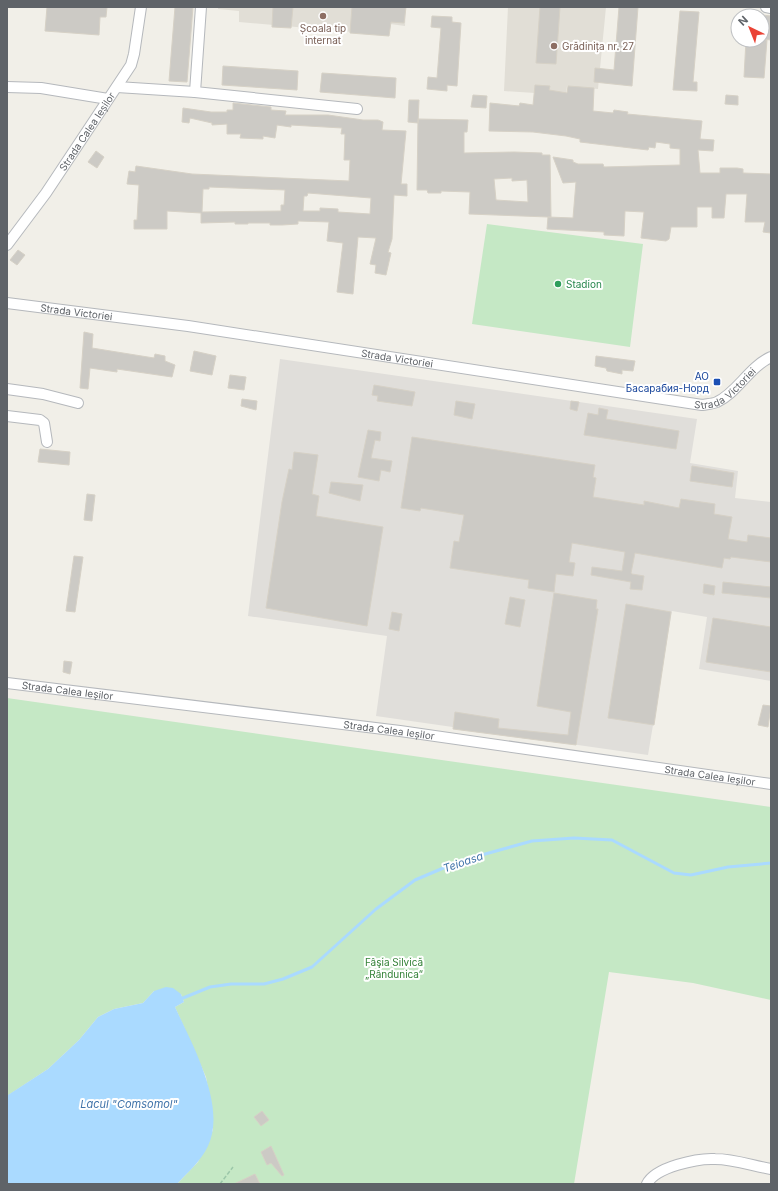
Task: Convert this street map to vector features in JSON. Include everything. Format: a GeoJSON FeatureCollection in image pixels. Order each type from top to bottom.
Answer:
{"type":"FeatureCollection","features":[{"type":"Feature","properties":{"kind":"street","name":"Strada Calea Ieșilor"},"geometry":{"type":"LineString","coordinates":[[7,245],[46,193],[131,65],[141,7]]}},
{"type":"Feature","properties":{"kind":"street"},"geometry":{"type":"LineString","coordinates":[[195,92],[201,7]]}},
{"type":"Feature","properties":{"kind":"street"},"geometry":{"type":"LineString","coordinates":[[766,7],[771,8]]}},
{"type":"Feature","properties":{"kind":"street"},"geometry":{"type":"LineString","coordinates":[[7,87],[41,88],[108,99]]}},
{"type":"Feature","properties":{"kind":"street"},"geometry":{"type":"LineString","coordinates":[[117,87],[195,92],[357,109]]}},
{"type":"Feature","properties":{"kind":"street","name":"Strada Victoriei"},"geometry":{"type":"LineString","coordinates":[[7,303],[188,326],[702,405],[722,399],[762,361],[771,357]]}},
{"type":"Feature","properties":{"kind":"street"},"geometry":{"type":"LineString","coordinates":[[7,389],[43,394],[78,403]]}},
{"type":"Feature","properties":{"kind":"street"},"geometry":{"type":"LineString","coordinates":[[7,416],[40,420],[44,423],[47,442]]}},
{"type":"Feature","properties":{"kind":"street","name":"Strada Calea Ieșilor"},"geometry":{"type":"LineString","coordinates":[[7,683],[400,731],[771,784]]}},
{"type":"Feature","properties":{"kind":"street"},"geometry":{"type":"LineString","coordinates":[[647,1184],[653,1176],[662,1170],[680,1164],[702,1160],[715,1159],[771,1169]]}},
{"type":"Feature","properties":{"kind":"path"},"geometry":{"type":"LineString","coordinates":[[220,1184],[234,1167]]}},
{"type":"Feature","properties":{"kind":"shaded area","name":"Școala tip internat"},"geometry":{"type":"Polygon","coordinates":[[[218,7],[406,7],[405,26],[376,22],[375,34],[239,22],[239,11],[218,9],[218,7]]]}},
{"type":"Feature","properties":{"kind":"shaded area","name":"Grădinița nr. 27"},"geometry":{"type":"Polygon","coordinates":[[[508,7],[606,7],[598,89],[567,86],[566,95],[504,91],[508,7]]]}},
{"type":"Feature","properties":{"kind":"shaded area"},"geometry":{"type":"Polygon","coordinates":[[[280,359],[697,419],[690,463],[738,471],[735,498],[771,502],[771,681],[699,669],[707,617],[672,611],[648,755],[376,716],[387,636],[248,616],[280,359]]]}},
{"type":"Feature","properties":{"kind":"green space","name":"Stadion"},"geometry":{"type":"Polygon","coordinates":[[[487,224],[643,244],[630,347],[472,324],[487,224]]]}},
{"type":"Feature","properties":{"kind":"green space","name":"Fâşia Silvică „Rândunica“"},"geometry":{"type":"Polygon","coordinates":[[[7,698],[771,807],[771,1000],[693,983],[609,972],[574,1184],[177,1184],[198,1162],[213,1130],[212,1111],[206,1077],[175,1007],[184,1002],[181,994],[154,991],[143,1003],[114,1009],[98,1017],[79,1040],[48,1069],[7,1096],[7,698]]]}},
{"type":"Feature","properties":{"kind":"water","name":"Lacul \"Comsomol\""},"geometry":{"type":"Polygon","coordinates":[[[166,987],[173,988],[181,994],[184,1002],[175,1007],[198,1057],[210,1094],[213,1113],[213,1130],[208,1146],[198,1161],[177,1184],[7,1184],[8,1095],[48,1069],[79,1040],[98,1017],[114,1009],[143,1003],[154,991],[166,987]]]}},
{"type":"Feature","properties":{"kind":"building"},"geometry":{"type":"Polygon","coordinates":[[[47,7],[107,7],[106,17],[100,17],[99,35],[45,31],[47,7]]]}},
{"type":"Feature","properties":{"kind":"building"},"geometry":{"type":"Polygon","coordinates":[[[175,7],[193,7],[187,82],[169,81],[175,7]]]}},
{"type":"Feature","properties":{"kind":"building"},"geometry":{"type":"Polygon","coordinates":[[[273,7],[293,7],[291,28],[272,27],[273,7]]]}},
{"type":"Feature","properties":{"kind":"building"},"geometry":{"type":"Polygon","coordinates":[[[352,7],[406,7],[404,23],[391,22],[389,36],[350,33],[352,7]]]}},
{"type":"Feature","properties":{"kind":"building"},"geometry":{"type":"Polygon","coordinates":[[[540,7],[560,7],[556,64],[536,63],[540,7]]]}},
{"type":"Feature","properties":{"kind":"building"},"geometry":{"type":"Polygon","coordinates":[[[619,7],[638,7],[632,86],[594,82],[595,68],[614,70],[619,7]]]}},
{"type":"Feature","properties":{"kind":"building"},"geometry":{"type":"Polygon","coordinates":[[[680,11],[699,12],[693,82],[697,82],[697,91],[673,90],[680,11]]]}},
{"type":"Feature","properties":{"kind":"building"},"geometry":{"type":"Polygon","coordinates":[[[432,16],[452,17],[452,22],[461,23],[457,86],[447,85],[447,91],[427,89],[428,77],[437,78],[441,28],[431,27],[432,16]]]}},
{"type":"Feature","properties":{"kind":"building"},"geometry":{"type":"Polygon","coordinates":[[[770,16],[771,16],[770,40],[770,16]]]}},
{"type":"Feature","properties":{"kind":"building"},"geometry":{"type":"Polygon","coordinates":[[[746,48],[766,48],[764,78],[744,77],[746,48]]]}},
{"type":"Feature","properties":{"kind":"building"},"geometry":{"type":"Polygon","coordinates":[[[223,66],[298,71],[297,90],[222,85],[223,66]]]}},
{"type":"Feature","properties":{"kind":"building"},"geometry":{"type":"Polygon","coordinates":[[[322,73],[396,78],[395,98],[320,92],[322,73]]]}},
{"type":"Feature","properties":{"kind":"building"},"geometry":{"type":"Polygon","coordinates":[[[535,85],[550,86],[549,90],[567,93],[568,86],[594,88],[593,111],[613,113],[614,110],[628,112],[627,114],[702,121],[700,139],[714,140],[713,151],[698,150],[700,173],[720,173],[720,168],[737,168],[743,169],[743,173],[771,174],[771,233],[763,232],[765,222],[745,222],[747,194],[726,194],[724,218],[712,218],[712,207],[697,207],[697,227],[671,227],[669,239],[666,241],[641,238],[644,212],[625,211],[624,236],[604,235],[604,232],[547,229],[548,217],[573,218],[576,182],[563,183],[553,157],[573,160],[573,162],[578,164],[603,164],[604,167],[680,165],[680,149],[670,148],[670,144],[656,142],[655,148],[649,147],[648,150],[580,142],[580,139],[566,136],[533,132],[489,131],[490,103],[519,106],[520,103],[533,105],[535,85]]]}},
{"type":"Feature","properties":{"kind":"building"},"geometry":{"type":"Polygon","coordinates":[[[473,95],[487,96],[486,108],[471,107],[473,95]]]}},
{"type":"Feature","properties":{"kind":"building"},"geometry":{"type":"Polygon","coordinates":[[[726,95],[738,96],[738,105],[725,104],[726,95]]]}},
{"type":"Feature","properties":{"kind":"building"},"geometry":{"type":"Polygon","coordinates":[[[409,100],[419,100],[418,123],[408,122],[409,100]]]}},
{"type":"Feature","properties":{"kind":"building"},"geometry":{"type":"Polygon","coordinates":[[[233,103],[271,107],[271,110],[286,111],[285,115],[328,115],[363,120],[378,120],[383,122],[382,130],[406,131],[401,184],[407,184],[407,196],[394,195],[392,239],[388,252],[391,253],[386,275],[375,273],[376,265],[370,264],[376,238],[358,237],[353,294],[337,292],[343,243],[327,241],[329,222],[298,221],[298,224],[282,225],[270,225],[270,223],[235,224],[235,222],[201,223],[201,213],[167,211],[167,229],[134,229],[134,220],[137,220],[139,185],[127,184],[129,171],[135,172],[136,166],[192,174],[349,181],[350,160],[344,160],[345,134],[341,134],[342,128],[291,125],[291,127],[277,125],[275,138],[263,136],[263,139],[240,138],[241,134],[227,134],[227,124],[212,125],[212,123],[190,118],[189,123],[182,122],[183,108],[211,112],[227,112],[227,110],[233,110],[233,103]],[[209,187],[209,189],[203,189],[202,212],[281,211],[281,205],[284,205],[285,190],[209,187]],[[308,193],[307,196],[304,196],[303,211],[320,211],[320,208],[338,209],[338,212],[370,214],[371,198],[308,193]]]}},
{"type":"Feature","properties":{"kind":"building"},"geometry":{"type":"Polygon","coordinates":[[[418,119],[468,120],[467,132],[464,132],[464,153],[514,152],[542,153],[542,155],[550,155],[551,217],[469,214],[470,192],[441,191],[441,193],[428,193],[427,190],[417,190],[418,119]],[[512,178],[494,179],[496,200],[528,202],[527,180],[512,181],[512,178]]]}},
{"type":"Feature","properties":{"kind":"building"},"geometry":{"type":"Polygon","coordinates":[[[96,151],[104,157],[97,168],[88,162],[96,151]]]}},
{"type":"Feature","properties":{"kind":"building"},"geometry":{"type":"Polygon","coordinates":[[[18,250],[25,255],[17,265],[10,260],[18,250]]]}},
{"type":"Feature","properties":{"kind":"building"},"geometry":{"type":"Polygon","coordinates":[[[84,332],[93,334],[92,348],[154,358],[155,354],[165,356],[165,361],[175,365],[172,377],[117,369],[117,372],[90,368],[88,389],[80,388],[84,332]]]}},
{"type":"Feature","properties":{"kind":"building"},"geometry":{"type":"Polygon","coordinates":[[[194,351],[216,356],[212,375],[190,371],[194,351]]]}},
{"type":"Feature","properties":{"kind":"building"},"geometry":{"type":"Polygon","coordinates":[[[596,356],[635,361],[633,371],[622,370],[622,374],[607,371],[606,368],[595,366],[596,356]]]}},
{"type":"Feature","properties":{"kind":"building"},"geometry":{"type":"Polygon","coordinates":[[[230,375],[246,377],[244,390],[228,388],[230,375]]]}},
{"type":"Feature","properties":{"kind":"building"},"geometry":{"type":"Polygon","coordinates":[[[374,385],[415,392],[412,406],[377,401],[378,396],[372,395],[374,385]]]}},
{"type":"Feature","properties":{"kind":"building"},"geometry":{"type":"Polygon","coordinates":[[[242,399],[257,401],[256,410],[241,406],[242,399]]]}},
{"type":"Feature","properties":{"kind":"building"},"geometry":{"type":"Polygon","coordinates":[[[456,401],[475,404],[472,419],[454,415],[456,401]]]}},
{"type":"Feature","properties":{"kind":"building"},"geometry":{"type":"Polygon","coordinates":[[[571,401],[579,402],[577,411],[570,409],[571,401]]]}},
{"type":"Feature","properties":{"kind":"building"},"geometry":{"type":"Polygon","coordinates":[[[599,408],[608,410],[606,419],[679,431],[676,449],[584,435],[588,413],[598,415],[599,408]]]}},
{"type":"Feature","properties":{"kind":"building"},"geometry":{"type":"Polygon","coordinates":[[[368,430],[381,432],[380,441],[375,440],[371,458],[392,461],[390,472],[381,470],[379,481],[358,477],[368,430]]]}},
{"type":"Feature","properties":{"kind":"building"},"geometry":{"type":"Polygon","coordinates":[[[412,437],[595,465],[593,477],[596,478],[593,497],[644,505],[644,501],[679,508],[681,499],[715,504],[714,514],[732,517],[728,539],[747,542],[748,535],[771,538],[771,562],[731,557],[730,559],[724,558],[722,568],[635,553],[631,573],[644,576],[642,590],[630,589],[631,582],[591,575],[592,567],[622,571],[625,552],[572,543],[569,562],[575,563],[573,576],[556,574],[554,592],[528,588],[529,580],[450,568],[454,541],[459,542],[464,515],[421,508],[420,511],[401,508],[412,437]]]}},
{"type":"Feature","properties":{"kind":"building"},"geometry":{"type":"Polygon","coordinates":[[[40,449],[70,452],[69,465],[38,462],[40,449]]]}},
{"type":"Feature","properties":{"kind":"building"},"geometry":{"type":"Polygon","coordinates":[[[294,452],[318,455],[312,494],[319,496],[316,516],[383,527],[367,626],[266,608],[282,502],[289,469],[292,470],[294,452]]]}},
{"type":"Feature","properties":{"kind":"building"},"geometry":{"type":"Polygon","coordinates":[[[692,466],[734,473],[732,487],[690,481],[692,466]]]}},
{"type":"Feature","properties":{"kind":"building"},"geometry":{"type":"Polygon","coordinates":[[[331,482],[363,485],[360,501],[329,493],[331,482]]]}},
{"type":"Feature","properties":{"kind":"building"},"geometry":{"type":"Polygon","coordinates":[[[87,494],[95,495],[92,521],[84,520],[87,494]]]}},
{"type":"Feature","properties":{"kind":"building"},"geometry":{"type":"Polygon","coordinates":[[[74,556],[83,557],[75,612],[66,611],[74,556]]]}},
{"type":"Feature","properties":{"kind":"building"},"geometry":{"type":"Polygon","coordinates":[[[723,582],[771,587],[771,598],[722,593],[723,582]]]}},
{"type":"Feature","properties":{"kind":"building"},"geometry":{"type":"Polygon","coordinates":[[[704,584],[715,586],[714,595],[703,593],[704,584]]]}},
{"type":"Feature","properties":{"kind":"building"},"geometry":{"type":"Polygon","coordinates":[[[554,593],[597,600],[596,609],[598,609],[576,745],[453,729],[455,712],[499,719],[498,728],[568,735],[571,712],[537,706],[554,593]]]}},
{"type":"Feature","properties":{"kind":"building"},"geometry":{"type":"Polygon","coordinates":[[[510,597],[525,600],[520,627],[505,624],[510,597]]]}},
{"type":"Feature","properties":{"kind":"building"},"geometry":{"type":"Polygon","coordinates":[[[626,604],[671,612],[654,725],[608,718],[626,604]]]}},
{"type":"Feature","properties":{"kind":"building"},"geometry":{"type":"Polygon","coordinates":[[[392,612],[402,614],[399,631],[389,629],[392,612]]]}},
{"type":"Feature","properties":{"kind":"building"},"geometry":{"type":"Polygon","coordinates":[[[713,618],[771,627],[771,672],[706,662],[713,618]]]}},
{"type":"Feature","properties":{"kind":"building"},"geometry":{"type":"Polygon","coordinates":[[[64,661],[72,662],[70,674],[63,672],[64,661]]]}},
{"type":"Feature","properties":{"kind":"building"},"geometry":{"type":"Polygon","coordinates":[[[763,705],[771,706],[768,727],[758,725],[763,705]]]}},
{"type":"Feature","properties":{"kind":"building"},"geometry":{"type":"Polygon","coordinates":[[[262,1111],[269,1120],[261,1126],[254,1117],[262,1111]]]}},
{"type":"Feature","properties":{"kind":"building"},"geometry":{"type":"Polygon","coordinates":[[[271,1146],[284,1175],[282,1176],[271,1163],[267,1165],[261,1152],[271,1146]]]}},
{"type":"Feature","properties":{"kind":"building"},"geometry":{"type":"Polygon","coordinates":[[[255,1174],[260,1184],[234,1184],[255,1174]]]}},
{"type":"Feature","properties":{"kind":"waterway","name":"Teioasa"},"geometry":{"type":"LineString","coordinates":[[183,998],[210,987],[231,984],[264,984],[283,979],[312,967],[376,909],[415,880],[460,861],[532,841],[574,838],[612,840],[674,873],[691,875],[728,867],[771,863]]}},
{"type":"Feature","properties":{"kind":"place","name":"Școala tip internat"},"geometry":{"type":"Point","coordinates":[323,16]}},
{"type":"Feature","properties":{"kind":"place","name":"Grădinița nr. 27"},"geometry":{"type":"Point","coordinates":[554,46]}},
{"type":"Feature","properties":{"kind":"place","name":"Stadion"},"geometry":{"type":"Point","coordinates":[558,284]}},
{"type":"Feature","properties":{"kind":"place","name":"АО Басарабия-Норд"},"geometry":{"type":"Point","coordinates":[717,382]}}]}
